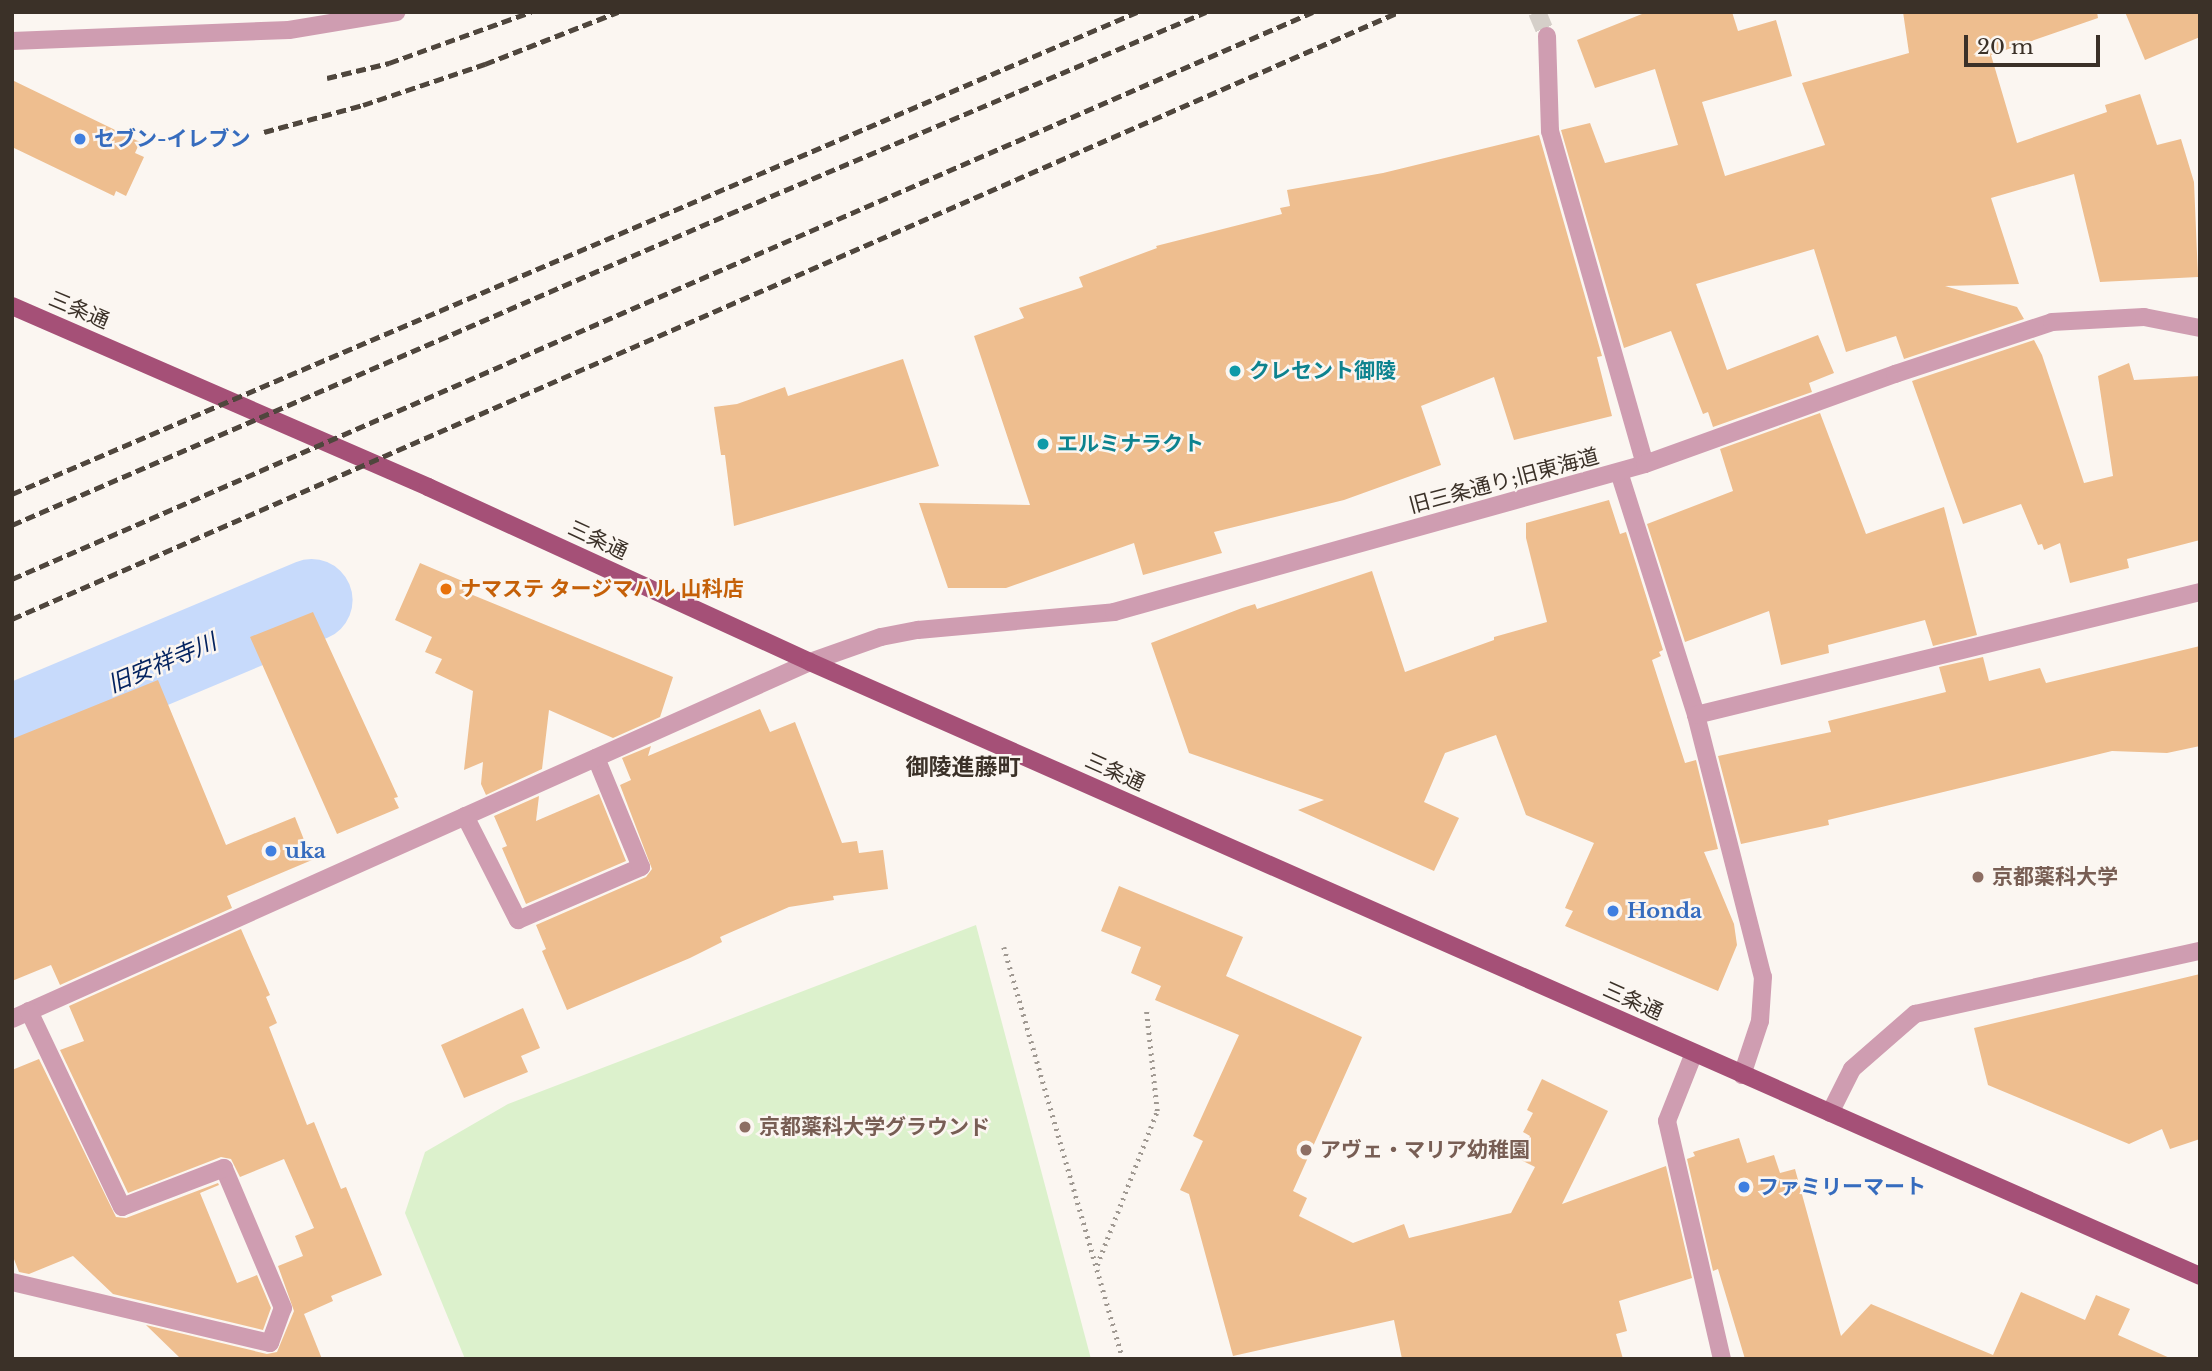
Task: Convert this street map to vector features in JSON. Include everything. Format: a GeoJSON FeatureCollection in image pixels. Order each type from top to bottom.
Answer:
{"type":"FeatureCollection","features":[{"type":"Feature","properties":{"kind":"main road","name":"三条通"},"geometry":{"type":"LineString","coordinates":[[12,306],[428,487],[810,662],[2200,1276]]}},
{"type":"Feature","properties":{"kind":"street"},"geometry":{"type":"LineString","coordinates":[[12,41],[289,30],[397,12]]}},
{"type":"Feature","properties":{"kind":"street"},"geometry":{"type":"LineString","coordinates":[[1547,36],[1550,131],[1645,464]]}},
{"type":"Feature","properties":{"kind":"street","name":"旧三条通り;旧東海道"},"geometry":{"type":"LineString","coordinates":[[21,1015],[810,662],[881,637],[918,630],[1114,612],[1645,464],[1895,374],[2052,322],[2144,317],[2200,328]]}},
{"type":"Feature","properties":{"kind":"street"},"geometry":{"type":"LineString","coordinates":[[1619,472],[1696,715],[1763,977],[1760,1021],[1742,1074]]}},
{"type":"Feature","properties":{"kind":"street"},"geometry":{"type":"LineString","coordinates":[[1696,715],[2200,592]]}},
{"type":"Feature","properties":{"kind":"street"},"geometry":{"type":"LineString","coordinates":[[465,816],[517,920],[641,867],[596,758]]}},
{"type":"Feature","properties":{"kind":"street"},"geometry":{"type":"LineString","coordinates":[[1830,1113],[1852,1069],[1915,1014],[2200,951]]}},
{"type":"Feature","properties":{"kind":"street"},"geometry":{"type":"LineString","coordinates":[[12,1282],[270,1343],[283,1308],[224,1168],[121,1207],[21,1015]]}},
{"type":"Feature","properties":{"kind":"street"},"geometry":{"type":"LineString","coordinates":[[1694,1053],[1667,1121],[1722,1359]]}},
{"type":"Feature","properties":{"kind":"path"},"geometry":{"type":"LineString","coordinates":[[1004,947],[1124,1359]]}},
{"type":"Feature","properties":{"kind":"path"},"geometry":{"type":"LineString","coordinates":[[1097,1266],[1157,1111],[1146,1008]]}},
{"type":"Feature","properties":{"kind":"green space"},"geometry":{"type":"Polygon","coordinates":[[[976,925],[1091,1359],[465,1359],[405,1213],[425,1152],[508,1104],[976,925]]]}},
{"type":"Feature","properties":{"kind":"building"},"geometry":{"type":"Polygon","coordinates":[[[1647,12],[1732,12],[1738,31],[1776,20],[1792,76],[1702,102],[1725,176],[1825,145],[1802,83],[1909,53],[1903,12],[2097,12],[2098,18],[1991,55],[2017,143],[2107,112],[2105,105],[2140,94],[2157,145],[2181,139],[2194,182],[2198,277],[2100,282],[2074,174],[1991,198],[2019,284],[1945,286],[2017,307],[2024,319],[1904,359],[1896,336],[1846,352],[1814,249],[1696,284],[1727,370],[1818,335],[1834,373],[1809,383],[1812,392],[1713,427],[1708,412],[1703,414],[1671,331],[1624,348],[1561,130],[1590,123],[1605,163],[1678,145],[1655,69],[1595,88],[1577,40],[1647,12]]]}},
{"type":"Feature","properties":{"kind":"building"},"geometry":{"type":"Polygon","coordinates":[[[2125,12],[2200,12],[2200,37],[2145,60],[2125,12]]]}},
{"type":"Feature","properties":{"kind":"building","name":"セブン-イレブン"},"geometry":{"type":"Polygon","coordinates":[[[12,80],[140,142],[135,153],[144,157],[126,196],[116,191],[114,196],[12,147],[12,80]]]}},
{"type":"Feature","properties":{"kind":"building"},"geometry":{"type":"Polygon","coordinates":[[[1539,135],[1602,356],[1597,357],[1612,416],[1514,440],[1494,377],[1421,406],[1441,465],[1344,500],[1214,532],[1222,553],[1143,575],[1134,543],[1006,588],[948,588],[919,503],[1030,505],[974,336],[1024,318],[1019,308],[1083,287],[1079,277],[1157,248],[1156,246],[1282,214],[1280,208],[1290,206],[1287,190],[1383,173],[1539,135]]]}},
{"type":"Feature","properties":{"kind":"building"},"geometry":{"type":"Polygon","coordinates":[[[2034,340],[2042,355],[2084,483],[2113,476],[2098,376],[2129,363],[2134,380],[2200,376],[2200,540],[2127,559],[2129,568],[2070,583],[2060,543],[2044,550],[2042,544],[2038,545],[2021,504],[1963,524],[1912,381],[2034,340]]]}},
{"type":"Feature","properties":{"kind":"building"},"geometry":{"type":"Polygon","coordinates":[[[903,359],[939,466],[734,526],[725,455],[721,455],[714,407],[737,404],[785,387],[788,396],[903,359]]]}},
{"type":"Feature","properties":{"kind":"building"},"geometry":{"type":"Polygon","coordinates":[[[1820,413],[1866,534],[1944,507],[1977,635],[1933,646],[1925,620],[1828,645],[1829,653],[1781,665],[1769,611],[1685,642],[1647,524],[1733,491],[1720,449],[1820,413]]]}},
{"type":"Feature","properties":{"kind":"building"},"geometry":{"type":"Polygon","coordinates":[[[1609,500],[1620,534],[1626,532],[1663,650],[1659,652],[1661,656],[1652,660],[1685,763],[1696,760],[1718,849],[1704,852],[1734,924],[1737,945],[1718,991],[1565,926],[1573,911],[1565,908],[1594,843],[1526,815],[1496,735],[1445,753],[1424,802],[1459,818],[1434,871],[1298,810],[1324,800],[1189,753],[1151,643],[1242,608],[1255,604],[1257,609],[1372,571],[1405,672],[1494,640],[1494,637],[1547,622],[1526,538],[1526,523],[1609,500]]]}},
{"type":"Feature","properties":{"kind":"building"},"geometry":{"type":"Polygon","coordinates":[[[420,563],[467,583],[463,591],[673,677],[660,717],[613,738],[549,710],[542,769],[486,795],[481,784],[483,762],[464,770],[473,691],[435,673],[442,659],[425,652],[432,637],[395,620],[420,563]]]}},
{"type":"Feature","properties":{"kind":"building"},"geometry":{"type":"Polygon","coordinates":[[[313,612],[398,797],[394,798],[399,808],[337,834],[250,637],[313,612]]]}},
{"type":"Feature","properties":{"kind":"building"},"geometry":{"type":"Polygon","coordinates":[[[2200,646],[2200,746],[2167,753],[2112,751],[1828,820],[1829,825],[1741,844],[1718,756],[1831,732],[1828,721],[1946,692],[1939,667],[1983,657],[1989,681],[2040,668],[2046,683],[2200,646]]]}},
{"type":"Feature","properties":{"kind":"building"},"geometry":{"type":"Polygon","coordinates":[[[158,680],[226,845],[295,817],[312,860],[227,896],[232,908],[60,985],[51,965],[12,981],[12,739],[158,680]]]}},
{"type":"Feature","properties":{"kind":"building"},"geometry":{"type":"Polygon","coordinates":[[[760,709],[770,732],[795,722],[842,843],[857,841],[859,853],[883,850],[888,889],[833,896],[834,900],[789,907],[720,937],[722,942],[690,958],[567,1010],[542,951],[546,949],[536,925],[646,877],[652,869],[620,785],[631,780],[622,758],[651,746],[648,756],[760,709]]]}},
{"type":"Feature","properties":{"kind":"building"},"geometry":{"type":"Polygon","coordinates":[[[599,794],[626,861],[526,904],[502,848],[507,846],[494,816],[539,796],[536,821],[599,794]]]}},
{"type":"Feature","properties":{"kind":"building"},"geometry":{"type":"Polygon","coordinates":[[[1119,886],[1243,937],[1226,976],[1362,1037],[1293,1191],[1307,1198],[1299,1216],[1353,1243],[1404,1224],[1409,1238],[1511,1213],[1535,1167],[1519,1159],[1530,1136],[1523,1132],[1533,1113],[1527,1110],[1542,1079],[1608,1111],[1562,1204],[1666,1166],[1692,1278],[1619,1301],[1627,1331],[1616,1334],[1623,1359],[1402,1359],[1394,1320],[1233,1356],[1189,1194],[1180,1190],[1203,1141],[1193,1136],[1239,1035],[1155,1000],[1161,986],[1131,973],[1141,947],[1101,931],[1119,886]]]}},
{"type":"Feature","properties":{"kind":"building"},"geometry":{"type":"Polygon","coordinates":[[[241,929],[270,995],[266,997],[277,1023],[269,1027],[307,1125],[314,1122],[341,1189],[346,1187],[382,1275],[331,1296],[333,1301],[304,1314],[322,1359],[181,1359],[146,1325],[267,1354],[277,1352],[294,1311],[278,1266],[303,1256],[295,1236],[314,1228],[284,1159],[240,1177],[231,1159],[221,1157],[128,1193],[60,1050],[84,1041],[69,1006],[241,929]]]}},
{"type":"Feature","properties":{"kind":"building"},"geometry":{"type":"Polygon","coordinates":[[[2200,974],[2200,1139],[2170,1149],[2162,1129],[2129,1144],[1988,1085],[1974,1028],[2200,974]]]}},
{"type":"Feature","properties":{"kind":"building"},"geometry":{"type":"Polygon","coordinates":[[[523,1008],[540,1048],[521,1056],[528,1072],[464,1098],[441,1045],[523,1008]]]}},
{"type":"Feature","properties":{"kind":"building"},"geometry":{"type":"Polygon","coordinates":[[[39,1059],[116,1217],[126,1218],[218,1183],[219,1185],[200,1193],[237,1283],[257,1275],[271,1308],[263,1330],[113,1294],[73,1256],[29,1274],[19,1272],[12,1254],[12,1070],[39,1059]]]}},
{"type":"Feature","properties":{"kind":"building"},"geometry":{"type":"Polygon","coordinates":[[[1739,1138],[1747,1163],[1774,1155],[1780,1173],[1795,1169],[1841,1336],[1871,1304],[1993,1355],[2021,1292],[2085,1320],[2096,1295],[2130,1309],[2118,1335],[2172,1359],[1745,1359],[1718,1269],[1713,1271],[1687,1159],[1695,1156],[1693,1152],[1739,1138]]]}},
{"type":"Feature","properties":{"kind":"waterway","name":"旧安祥寺川"},"geometry":{"type":"LineString","coordinates":[[12,726],[312,600]]}},
{"type":"Feature","properties":{"kind":"tunnel"},"geometry":{"type":"LineString","coordinates":[[1537,12],[1547,36]]}},
{"type":"Feature","properties":{"kind":"railway"},"geometry":{"type":"LineString","coordinates":[[327,78],[389,63],[531,12]]}},
{"type":"Feature","properties":{"kind":"railway"},"geometry":{"type":"LineString","coordinates":[[264,132],[363,105],[485,64],[618,12]]}},
{"type":"Feature","properties":{"kind":"railway"},"geometry":{"type":"LineString","coordinates":[[12,494],[1137,12]]}},
{"type":"Feature","properties":{"kind":"railway"},"geometry":{"type":"LineString","coordinates":[[12,525],[729,214],[1206,12]]}},
{"type":"Feature","properties":{"kind":"railway"},"geometry":{"type":"LineString","coordinates":[[12,579],[1313,12]]}},
{"type":"Feature","properties":{"kind":"railway"},"geometry":{"type":"LineString","coordinates":[[12,619],[1399,12]]}},
{"type":"Feature","properties":{"kind":"place","name":"セブン-イレブン"},"geometry":{"type":"Point","coordinates":[80,139]}},
{"type":"Feature","properties":{"kind":"place","name":"クレセント御陵"},"geometry":{"type":"Point","coordinates":[1235,371]}},
{"type":"Feature","properties":{"kind":"place","name":"エルミナラクト"},"geometry":{"type":"Point","coordinates":[1043,444]}},
{"type":"Feature","properties":{"kind":"place","name":"ナマステ タージマハル 山科店"},"geometry":{"type":"Point","coordinates":[446,589]}},
{"type":"Feature","properties":{"kind":"place","name":"uka"},"geometry":{"type":"Point","coordinates":[271,851]}},
{"type":"Feature","properties":{"kind":"place","name":"京都薬科大学"},"geometry":{"type":"Point","coordinates":[1978,877]}},
{"type":"Feature","properties":{"kind":"place","name":"Honda"},"geometry":{"type":"Point","coordinates":[1613,911]}},
{"type":"Feature","properties":{"kind":"place","name":"京都薬科大学グラウンド"},"geometry":{"type":"Point","coordinates":[745,1127]}},
{"type":"Feature","properties":{"kind":"place","name":"アヴェ・マリア幼稚園"},"geometry":{"type":"Point","coordinates":[1306,1150]}},
{"type":"Feature","properties":{"kind":"place","name":"ファミリーマート"},"geometry":{"type":"Point","coordinates":[1744,1187]}},
{"type":"Feature","properties":{"kind":"district","name":"御陵進藤町"},"geometry":{"type":"Point","coordinates":[963,767]}}]}
